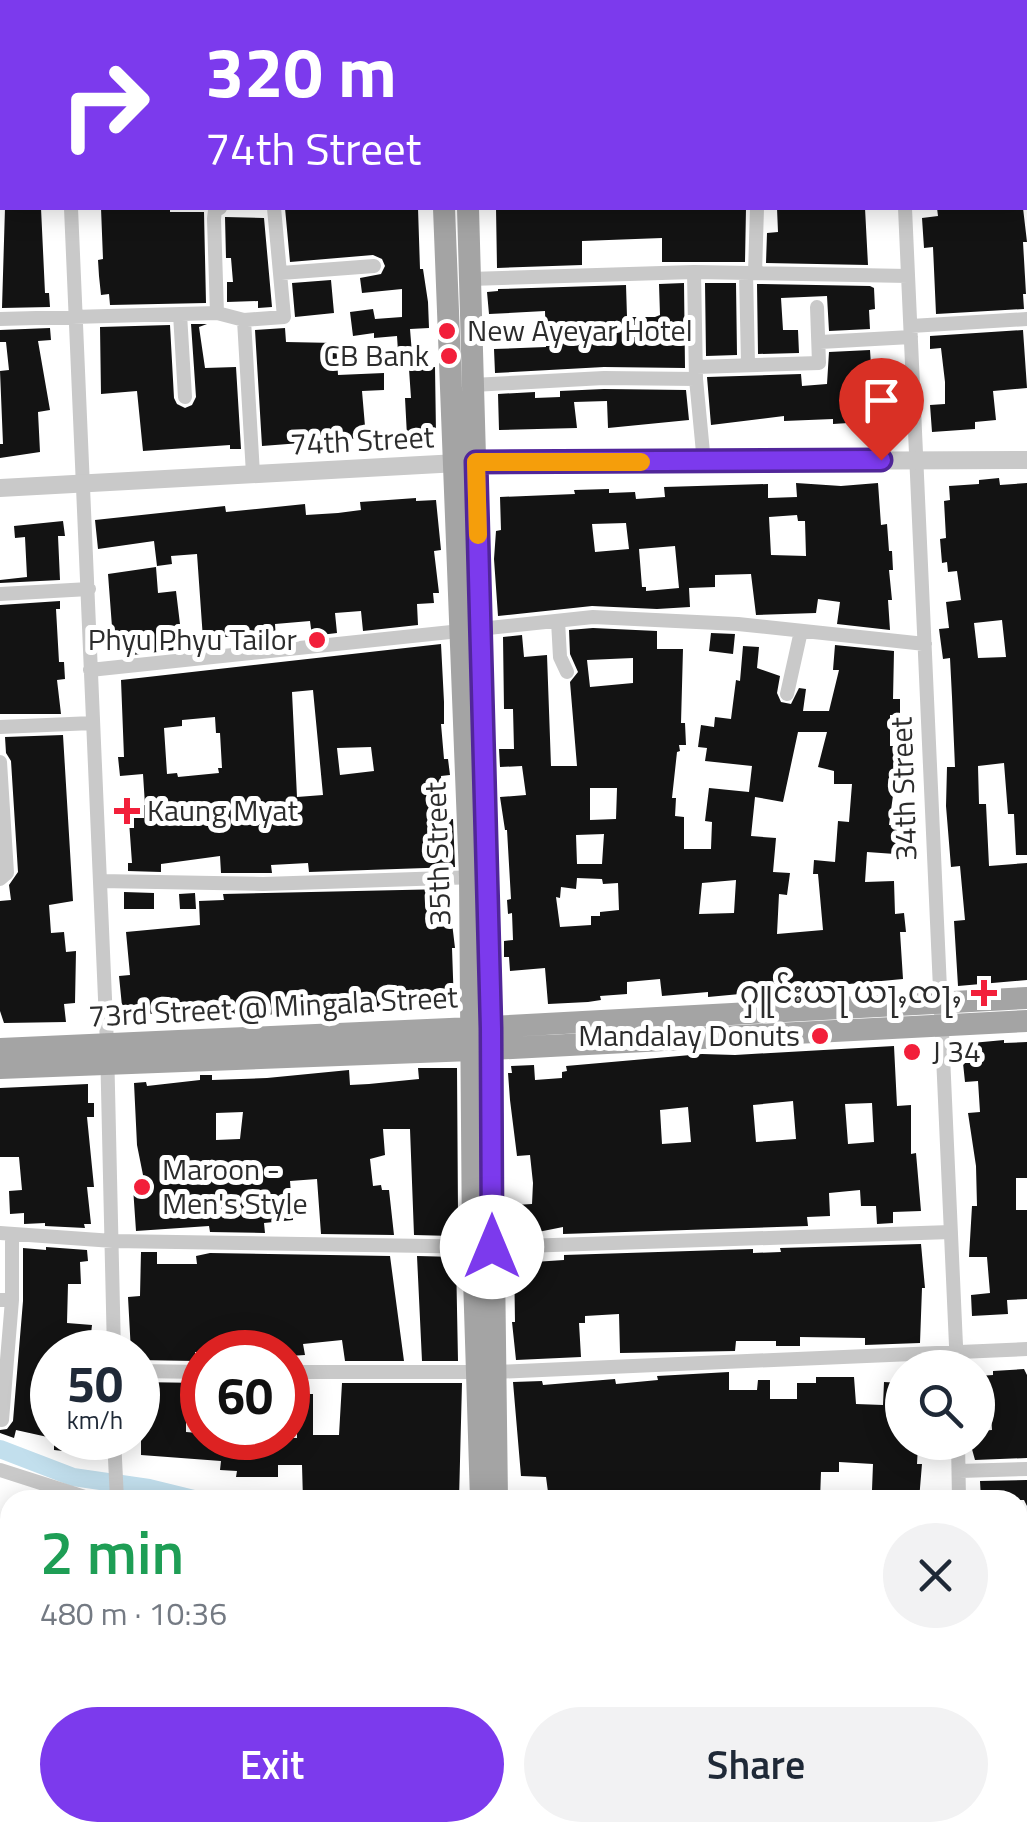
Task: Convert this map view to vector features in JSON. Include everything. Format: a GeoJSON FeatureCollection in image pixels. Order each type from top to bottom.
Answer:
{"type":"FeatureCollection","features":[{"type":"Feature","properties":{"kind":"main road","name":"35th Street"},"geometry":{"type":"LineString","coordinates":[[444,210],[466,463],[479,877],[482,1247],[486,1373],[496,1490]]}},
{"type":"Feature","properties":{"kind":"main road","name":"35th Street"},"geometry":{"type":"LineString","coordinates":[[466,463],[473,385],[468,210]]}},
{"type":"Feature","properties":{"kind":"main road"},"geometry":{"type":"LineString","coordinates":[[444,232],[469,232]]}},
{"type":"Feature","properties":{"kind":"main road","name":"73rd Street @ Mingala Street"},"geometry":{"type":"LineString","coordinates":[[0,1049],[107,1054],[481,1039],[941,1014],[1027,998]]}},
{"type":"Feature","properties":{"kind":"main road","name":"73rd Street @ Mingala Street"},"geometry":{"type":"LineString","coordinates":[[941,1014],[1027,1021]]}},
{"type":"Feature","properties":{"kind":"main road","name":"73rd Street @ Mingala Street"},"geometry":{"type":"LineString","coordinates":[[0,1068],[107,1054]]}},
{"type":"Feature","properties":{"kind":"main road","name":"35th Street"},"geometry":{"type":"LineString","coordinates":[[481,1490],[486,1373]]}},
{"type":"Feature","properties":{"kind":"street"},"geometry":{"type":"LineString","coordinates":[[70,210],[89,590],[114,1330]]}},
{"type":"Feature","properties":{"kind":"street"},"geometry":{"type":"LineString","coordinates":[[215,210],[217,313]]}},
{"type":"Feature","properties":{"kind":"street"},"geometry":{"type":"LineString","coordinates":[[0,319],[217,313],[244,320],[284,317],[274,210]]}},
{"type":"Feature","properties":{"kind":"street"},"geometry":{"type":"LineString","coordinates":[[748,363],[757,210]]}},
{"type":"Feature","properties":{"kind":"street","name":"34th Street"},"geometry":{"type":"LineString","coordinates":[[905,210],[957,1350]]}},
{"type":"Feature","properties":{"kind":"street"},"geometry":{"type":"LineString","coordinates":[[281,273],[374,266]]}},
{"type":"Feature","properties":{"kind":"street"},"geometry":{"type":"LineString","coordinates":[[694,272],[696,373],[704,462]]}},
{"type":"Feature","properties":{"kind":"street"},"geometry":{"type":"LineString","coordinates":[[470,279],[694,272],[908,276]]}},
{"type":"Feature","properties":{"kind":"street"},"geometry":{"type":"LineString","coordinates":[[473,385],[696,373],[748,363],[811,366],[819,363],[817,307]]}},
{"type":"Feature","properties":{"kind":"street"},"geometry":{"type":"LineString","coordinates":[[180,314],[184,396]]}},
{"type":"Feature","properties":{"kind":"street"},"geometry":{"type":"LineString","coordinates":[[820,342],[1027,319]]}},
{"type":"Feature","properties":{"kind":"street"},"geometry":{"type":"LineString","coordinates":[[244,320],[252,474]]}},
{"type":"Feature","properties":{"kind":"street","name":"74th Street"},"geometry":{"type":"LineString","coordinates":[[0,488],[466,463],[1027,460]]}},
{"type":"Feature","properties":{"kind":"street"},"geometry":{"type":"LineString","coordinates":[[0,594],[89,590]]}},
{"type":"Feature","properties":{"kind":"street"},"geometry":{"type":"LineString","coordinates":[[90,670],[558,621],[644,618],[925,644]]}},
{"type":"Feature","properties":{"kind":"street"},"geometry":{"type":"LineString","coordinates":[[558,621],[560,656],[566,672]]}},
{"type":"Feature","properties":{"kind":"street"},"geometry":{"type":"LineString","coordinates":[[787,694],[801,631]]}},
{"type":"Feature","properties":{"kind":"street"},"geometry":{"type":"LineString","coordinates":[[0,728],[93,722]]}},
{"type":"Feature","properties":{"kind":"street"},"geometry":{"type":"LineString","coordinates":[[0,762],[7,873],[0,880]]}},
{"type":"Feature","properties":{"kind":"street"},"geometry":{"type":"LineString","coordinates":[[100,880],[264,884],[479,877]]}},
{"type":"Feature","properties":{"kind":"street"},"geometry":{"type":"LineString","coordinates":[[2,1420],[6,1234],[112,1241],[482,1247],[952,1232]]}},
{"type":"Feature","properties":{"kind":"street"},"geometry":{"type":"LineString","coordinates":[[995,1354],[1027,1349]]}},
{"type":"Feature","properties":{"kind":"street"},"geometry":{"type":"LineString","coordinates":[[310,1372],[486,1373],[885,1362]]}},
{"type":"Feature","properties":{"kind":"street"},"geometry":{"type":"LineString","coordinates":[[115,1460],[117,1490]]}},
{"type":"Feature","properties":{"kind":"street"},"geometry":{"type":"LineString","coordinates":[[959,1460],[959,1490]]}},
{"type":"Feature","properties":{"kind":"street"},"geometry":{"type":"LineString","coordinates":[[959,1471],[1027,1469]]}},
{"type":"Feature","properties":{"kind":"street"},"geometry":{"type":"LineString","coordinates":[[0,1470],[63,1490]]}},
{"type":"Feature","properties":{"kind":"building"},"geometry":{"type":"Polygon","coordinates":[[[5,210],[41,210],[45,293],[49,293],[50,307],[2,308],[5,210]]]}},
{"type":"Feature","properties":{"kind":"building"},"geometry":{"type":"Polygon","coordinates":[[[101,210],[204,212],[206,303],[110,305],[109,294],[101,295],[98,260],[103,259],[101,210]]]}},
{"type":"Feature","properties":{"kind":"building"},"geometry":{"type":"Polygon","coordinates":[[[285,210],[418,210],[420,269],[429,328],[410,329],[413,366],[399,367],[397,336],[353,336],[350,312],[373,309],[375,319],[402,317],[402,289],[362,293],[360,278],[381,274],[385,266],[382,259],[373,255],[290,262],[285,210]]]}},
{"type":"Feature","properties":{"kind":"building"},"geometry":{"type":"Polygon","coordinates":[[[496,210],[746,210],[745,262],[662,262],[662,238],[582,241],[582,265],[497,268],[496,210]]]}},
{"type":"Feature","properties":{"kind":"building"},"geometry":{"type":"Polygon","coordinates":[[[777,210],[865,210],[868,265],[766,263],[767,233],[778,232],[777,210]]]}},
{"type":"Feature","properties":{"kind":"building"},"geometry":{"type":"Polygon","coordinates":[[[937,210],[1023,210],[1027,242],[1023,242],[1024,309],[936,314],[933,247],[924,248],[922,218],[938,216],[937,210]]]}},
{"type":"Feature","properties":{"kind":"building"},"geometry":{"type":"Polygon","coordinates":[[[225,217],[264,218],[272,307],[258,308],[258,301],[227,302],[227,282],[233,282],[231,258],[226,258],[225,217]]]}},
{"type":"Feature","properties":{"kind":"building"},"geometry":{"type":"Polygon","coordinates":[[[331,280],[334,313],[295,317],[292,283],[331,280]]]}},
{"type":"Feature","properties":{"kind":"building"},"geometry":{"type":"Polygon","coordinates":[[[684,283],[685,368],[604,367],[495,373],[494,349],[546,347],[545,311],[489,314],[487,292],[626,285],[627,317],[655,317],[660,315],[659,284],[684,283]]]}},
{"type":"Feature","properties":{"kind":"building"},"geometry":{"type":"Polygon","coordinates":[[[705,283],[736,283],[737,355],[706,356],[705,283]]]}},
{"type":"Feature","properties":{"kind":"building"},"geometry":{"type":"Polygon","coordinates":[[[757,284],[870,286],[874,288],[875,309],[869,310],[870,329],[829,331],[827,296],[781,298],[783,330],[798,330],[799,353],[758,354],[757,284]]]}},
{"type":"Feature","properties":{"kind":"building"},"geometry":{"type":"Polygon","coordinates":[[[191,324],[207,324],[199,327],[205,368],[236,367],[241,449],[230,449],[230,445],[143,451],[137,391],[101,394],[100,327],[170,325],[174,398],[185,408],[196,397],[191,324]]]}},
{"type":"Feature","properties":{"kind":"building"},"geometry":{"type":"Polygon","coordinates":[[[50,328],[51,340],[38,341],[50,410],[38,412],[40,452],[0,458],[0,371],[9,370],[6,342],[0,342],[0,330],[50,328]]]}},
{"type":"Feature","properties":{"kind":"building"},"geometry":{"type":"Polygon","coordinates":[[[285,328],[286,342],[336,343],[338,375],[384,373],[384,390],[362,391],[366,438],[262,446],[255,330],[285,328]]]}},
{"type":"Feature","properties":{"kind":"building"},"geometry":{"type":"Polygon","coordinates":[[[1023,330],[1027,388],[993,391],[996,420],[975,422],[975,429],[932,432],[930,405],[945,404],[945,382],[941,348],[930,349],[930,336],[1023,330]]]}},
{"type":"Feature","properties":{"kind":"building"},"geometry":{"type":"Polygon","coordinates":[[[870,350],[872,380],[877,380],[879,421],[833,424],[833,419],[784,421],[784,416],[711,425],[707,377],[801,374],[802,386],[827,384],[829,352],[870,350]]]}},
{"type":"Feature","properties":{"kind":"building"},"geometry":{"type":"Polygon","coordinates":[[[435,367],[436,434],[407,436],[405,398],[411,398],[409,369],[435,367]]]}},
{"type":"Feature","properties":{"kind":"building"},"geometry":{"type":"Polygon","coordinates":[[[686,390],[689,420],[608,428],[607,401],[574,402],[577,428],[499,430],[498,394],[535,392],[535,398],[560,397],[560,391],[686,390]]]}},
{"type":"Feature","properties":{"kind":"building"},"geometry":{"type":"Polygon","coordinates":[[[999,478],[1000,485],[1027,483],[1027,855],[1016,855],[1014,814],[1008,814],[1004,763],[978,766],[979,804],[986,804],[989,866],[1027,863],[1027,980],[958,986],[954,921],[965,920],[960,866],[951,867],[946,806],[947,767],[955,767],[952,697],[950,658],[943,659],[939,629],[949,628],[946,602],[961,600],[957,571],[948,572],[947,562],[942,563],[940,539],[946,538],[944,501],[950,500],[949,486],[979,484],[979,480],[999,478]],[[1002,620],[974,623],[978,658],[1006,657],[1002,620]]]}},
{"type":"Feature","properties":{"kind":"building"},"geometry":{"type":"Polygon","coordinates":[[[796,483],[878,483],[881,525],[887,524],[892,551],[890,630],[837,624],[840,602],[818,599],[816,613],[756,615],[751,574],[715,575],[715,587],[689,588],[690,607],[592,606],[498,616],[494,559],[496,531],[501,530],[500,497],[609,489],[609,493],[635,492],[636,499],[665,497],[664,487],[768,484],[768,498],[797,497],[796,483]],[[797,515],[769,517],[771,555],[806,556],[805,521],[798,521],[797,515]],[[626,523],[592,524],[595,552],[629,549],[626,523]],[[675,546],[639,549],[642,587],[646,591],[679,588],[675,546]]]}},
{"type":"Feature","properties":{"kind":"building"},"geometry":{"type":"Polygon","coordinates":[[[436,500],[441,550],[434,551],[439,593],[433,593],[434,603],[417,604],[418,625],[363,631],[361,611],[335,613],[337,633],[312,636],[310,621],[275,624],[276,640],[239,644],[238,636],[203,639],[197,554],[171,556],[172,564],[157,566],[154,541],[98,549],[95,520],[225,506],[226,512],[305,504],[306,515],[338,513],[361,510],[360,502],[436,500]]]}},
{"type":"Feature","properties":{"kind":"building"},"geometry":{"type":"Polygon","coordinates":[[[63,521],[65,536],[58,536],[60,580],[0,583],[27,577],[25,537],[15,538],[14,526],[63,521]]]}},
{"type":"Feature","properties":{"kind":"building"},"geometry":{"type":"Polygon","coordinates":[[[156,567],[158,593],[176,591],[183,649],[132,655],[130,637],[113,640],[108,574],[156,567]]]}},
{"type":"Feature","properties":{"kind":"building"},"geometry":{"type":"Polygon","coordinates":[[[60,601],[60,609],[56,609],[59,662],[64,662],[65,679],[57,680],[61,714],[0,714],[0,605],[60,601]]]}},
{"type":"Feature","properties":{"kind":"building"},"geometry":{"type":"Polygon","coordinates":[[[569,630],[657,631],[657,649],[683,649],[681,723],[685,723],[686,745],[679,745],[677,752],[672,798],[676,798],[675,816],[684,817],[684,849],[711,849],[712,822],[705,821],[709,788],[749,792],[752,766],[705,761],[707,748],[698,747],[701,725],[714,727],[715,717],[731,719],[743,646],[759,647],[757,668],[780,676],[777,693],[781,702],[791,704],[799,688],[806,689],[803,711],[829,711],[839,670],[833,670],[835,645],[894,651],[893,699],[900,699],[900,715],[890,715],[890,746],[894,746],[897,766],[889,825],[897,825],[895,854],[867,852],[865,882],[894,881],[895,914],[904,913],[906,932],[900,932],[903,979],[708,997],[708,992],[662,996],[660,979],[627,982],[627,994],[600,996],[601,1000],[548,1004],[545,968],[510,971],[509,957],[504,957],[504,941],[513,940],[512,913],[508,914],[507,900],[511,899],[507,830],[500,797],[526,795],[522,766],[500,767],[499,749],[514,749],[513,709],[504,709],[503,637],[522,635],[524,657],[547,655],[551,766],[577,766],[570,682],[578,672],[570,654],[569,630]],[[633,658],[587,660],[590,687],[633,683],[633,658]],[[798,732],[783,802],[755,797],[751,836],[776,838],[773,872],[790,873],[787,895],[779,894],[777,934],[823,930],[814,860],[835,862],[838,821],[849,822],[852,784],[834,784],[834,771],[818,767],[827,732],[798,732]],[[590,788],[590,820],[616,819],[617,788],[590,788]],[[604,834],[576,835],[577,864],[602,864],[604,834]],[[577,878],[576,889],[561,887],[560,898],[556,897],[560,927],[591,925],[591,916],[619,910],[618,883],[577,878]],[[736,880],[702,883],[699,914],[734,913],[736,880]]]}},
{"type":"Feature","properties":{"kind":"building"},"geometry":{"type":"Polygon","coordinates":[[[711,633],[735,634],[733,654],[709,651],[711,633]]]}},
{"type":"Feature","properties":{"kind":"building"},"geometry":{"type":"Polygon","coordinates":[[[441,644],[441,724],[444,759],[448,759],[450,775],[441,776],[444,820],[453,819],[455,867],[309,872],[308,863],[271,865],[272,873],[221,873],[220,856],[161,864],[161,872],[128,871],[128,863],[132,863],[128,807],[145,805],[143,774],[120,776],[118,757],[124,757],[121,680],[441,644]],[[313,690],[292,692],[297,797],[323,795],[313,690]],[[215,717],[182,720],[182,726],[164,728],[167,774],[177,773],[178,777],[219,773],[220,733],[216,733],[215,717]],[[371,747],[337,748],[340,775],[374,771],[371,747]]]}},
{"type":"Feature","properties":{"kind":"building"},"geometry":{"type":"Polygon","coordinates":[[[63,735],[73,901],[49,905],[51,933],[64,932],[66,952],[76,951],[75,1003],[64,1004],[66,1022],[4,1023],[0,1011],[0,901],[11,900],[9,885],[18,872],[11,761],[5,737],[63,735]]]}},
{"type":"Feature","properties":{"kind":"building"},"geometry":{"type":"Polygon","coordinates":[[[448,889],[455,948],[454,1006],[251,1018],[173,1018],[173,1012],[123,1016],[119,976],[130,975],[126,932],[200,925],[199,901],[224,900],[223,894],[448,889]]]}},
{"type":"Feature","properties":{"kind":"building"},"geometry":{"type":"Polygon","coordinates":[[[124,892],[154,893],[154,909],[124,909],[124,892]]]}},
{"type":"Feature","properties":{"kind":"building"},"geometry":{"type":"Polygon","coordinates":[[[195,893],[196,909],[180,909],[179,894],[195,893]]]}},
{"type":"Feature","properties":{"kind":"building"},"geometry":{"type":"Polygon","coordinates":[[[1027,1042],[1027,1178],[1016,1178],[1016,1210],[1027,1210],[1027,1299],[1007,1300],[1008,1314],[972,1316],[971,1295],[990,1293],[987,1257],[969,1257],[972,1206],[977,1206],[968,1113],[980,1112],[978,1081],[965,1082],[961,1044],[1027,1042]]]}},
{"type":"Feature","properties":{"kind":"building"},"geometry":{"type":"Polygon","coordinates":[[[894,1046],[897,1106],[911,1105],[911,1154],[916,1153],[921,1211],[893,1212],[893,1223],[877,1224],[876,1206],[861,1206],[860,1190],[829,1193],[830,1216],[807,1217],[808,1226],[563,1234],[563,1227],[518,1236],[515,1205],[532,1204],[533,1183],[530,1155],[517,1156],[508,1073],[512,1073],[511,1066],[534,1065],[535,1080],[562,1078],[566,1066],[702,1054],[894,1046]],[[793,1101],[753,1105],[756,1142],[796,1139],[793,1101]],[[872,1103],[845,1104],[848,1144],[874,1142],[872,1103]],[[688,1107],[660,1110],[662,1144],[691,1142],[688,1107]]]}},
{"type":"Feature","properties":{"kind":"building"},"geometry":{"type":"Polygon","coordinates":[[[418,1068],[457,1068],[458,1214],[452,1214],[453,1236],[414,1235],[410,1129],[383,1129],[385,1155],[370,1159],[373,1186],[389,1190],[394,1235],[321,1234],[317,1179],[290,1181],[293,1220],[264,1223],[265,1233],[210,1232],[209,1226],[136,1231],[133,1187],[145,1185],[137,1145],[134,1083],[146,1082],[147,1086],[200,1080],[200,1075],[212,1075],[212,1080],[349,1070],[350,1085],[419,1079],[418,1068]],[[243,1112],[216,1113],[216,1140],[240,1139],[243,1112]]]}},
{"type":"Feature","properties":{"kind":"building"},"geometry":{"type":"Polygon","coordinates":[[[88,1084],[88,1103],[94,1103],[94,1117],[87,1117],[94,1187],[87,1187],[91,1224],[84,1224],[85,1228],[24,1224],[24,1213],[10,1214],[9,1191],[22,1190],[19,1157],[0,1157],[0,1088],[88,1084]]]}},
{"type":"Feature","properties":{"kind":"building"},"geometry":{"type":"Polygon","coordinates":[[[921,1244],[925,1288],[920,1343],[865,1345],[865,1338],[800,1337],[800,1346],[776,1346],[776,1341],[736,1341],[735,1351],[620,1353],[619,1314],[585,1316],[585,1323],[579,1323],[581,1357],[516,1360],[512,1322],[514,1257],[534,1256],[534,1262],[564,1260],[564,1255],[753,1249],[753,1253],[781,1252],[780,1248],[921,1244]]]}},
{"type":"Feature","properties":{"kind":"building"},"geometry":{"type":"Polygon","coordinates":[[[23,1248],[87,1250],[88,1261],[80,1262],[81,1284],[68,1284],[67,1323],[92,1325],[91,1330],[30,1330],[30,1433],[16,1430],[14,1438],[0,1430],[7,1429],[13,1421],[23,1301],[23,1248]]]}},
{"type":"Feature","properties":{"kind":"building"},"geometry":{"type":"Polygon","coordinates":[[[141,1252],[157,1252],[157,1264],[197,1264],[196,1256],[210,1253],[390,1256],[404,1361],[345,1361],[342,1340],[310,1343],[310,1330],[180,1330],[180,1361],[160,1360],[160,1330],[130,1330],[128,1297],[140,1296],[141,1252]]]}},
{"type":"Feature","properties":{"kind":"building"},"geometry":{"type":"Polygon","coordinates":[[[417,1256],[456,1257],[458,1361],[422,1361],[417,1256]]]}},
{"type":"Feature","properties":{"kind":"building"},"geometry":{"type":"Polygon","coordinates":[[[1024,1369],[1027,1375],[1027,1458],[995,1459],[995,1371],[1024,1369]]]}},
{"type":"Feature","properties":{"kind":"building"},"geometry":{"type":"Polygon","coordinates":[[[729,1372],[729,1390],[757,1390],[758,1380],[770,1380],[770,1399],[797,1399],[797,1383],[816,1383],[816,1377],[854,1377],[856,1404],[883,1405],[885,1382],[885,1460],[917,1460],[917,1464],[922,1464],[920,1490],[872,1490],[873,1464],[839,1462],[839,1472],[821,1472],[820,1490],[548,1490],[546,1477],[521,1476],[513,1382],[542,1381],[543,1385],[615,1379],[616,1384],[658,1380],[657,1376],[729,1372]]]}},
{"type":"Feature","properties":{"kind":"building"},"geometry":{"type":"Polygon","coordinates":[[[160,1382],[180,1383],[180,1458],[160,1456],[160,1382]]]}},
{"type":"Feature","properties":{"kind":"building"},"geometry":{"type":"Polygon","coordinates":[[[342,1383],[462,1383],[459,1490],[303,1490],[302,1465],[278,1465],[278,1477],[236,1477],[237,1471],[220,1470],[221,1461],[208,1460],[310,1460],[310,1394],[313,1435],[339,1435],[342,1383]]]}},
{"type":"Feature","properties":{"kind":"building"},"geometry":{"type":"Polygon","coordinates":[[[1027,1480],[1027,1490],[980,1490],[980,1481],[1027,1480]]]}},
{"type":"Feature","properties":{"kind":"waterway"},"geometry":{"type":"LineString","coordinates":[[0,1449],[73,1477],[157,1490]]}},
{"type":"Feature","properties":{"kind":"slow traffic"},"geometry":{"type":"LineString","coordinates":[[478,535],[476,462],[641,462]]}},
{"type":"Feature","properties":{"kind":"place","name":"New Ayeyar Hotel"},"geometry":{"type":"Point","coordinates":[447,331]}},
{"type":"Feature","properties":{"kind":"place","name":"CB Bank"},"geometry":{"type":"Point","coordinates":[449,356]}},
{"type":"Feature","properties":{"kind":"place","name":"Phyu Phyu Tailor"},"geometry":{"type":"Point","coordinates":[317,640]}},
{"type":"Feature","properties":{"kind":"place","name":"Kaung Myat"},"geometry":{"type":"Point","coordinates":[127,811]}},
{"type":"Feature","properties":{"kind":"place","name":"ႁူင်းယႃ ယႃႇၸႃႇ"},"geometry":{"type":"Point","coordinates":[984,993]}},
{"type":"Feature","properties":{"kind":"place","name":"Mandalay Donuts"},"geometry":{"type":"Point","coordinates":[820,1036]}},
{"type":"Feature","properties":{"kind":"place","name":"J 34"},"geometry":{"type":"Point","coordinates":[912,1052]}},
{"type":"Feature","properties":{"kind":"place","name":"Maroon - Men's Style"},"geometry":{"type":"Point","coordinates":[142,1187]}},
{"type":"Feature","properties":{"kind":"route"},"geometry":{"type":"LineString","coordinates":[[492,1247],[491,1028],[476,462],[881,460]]}}]}
